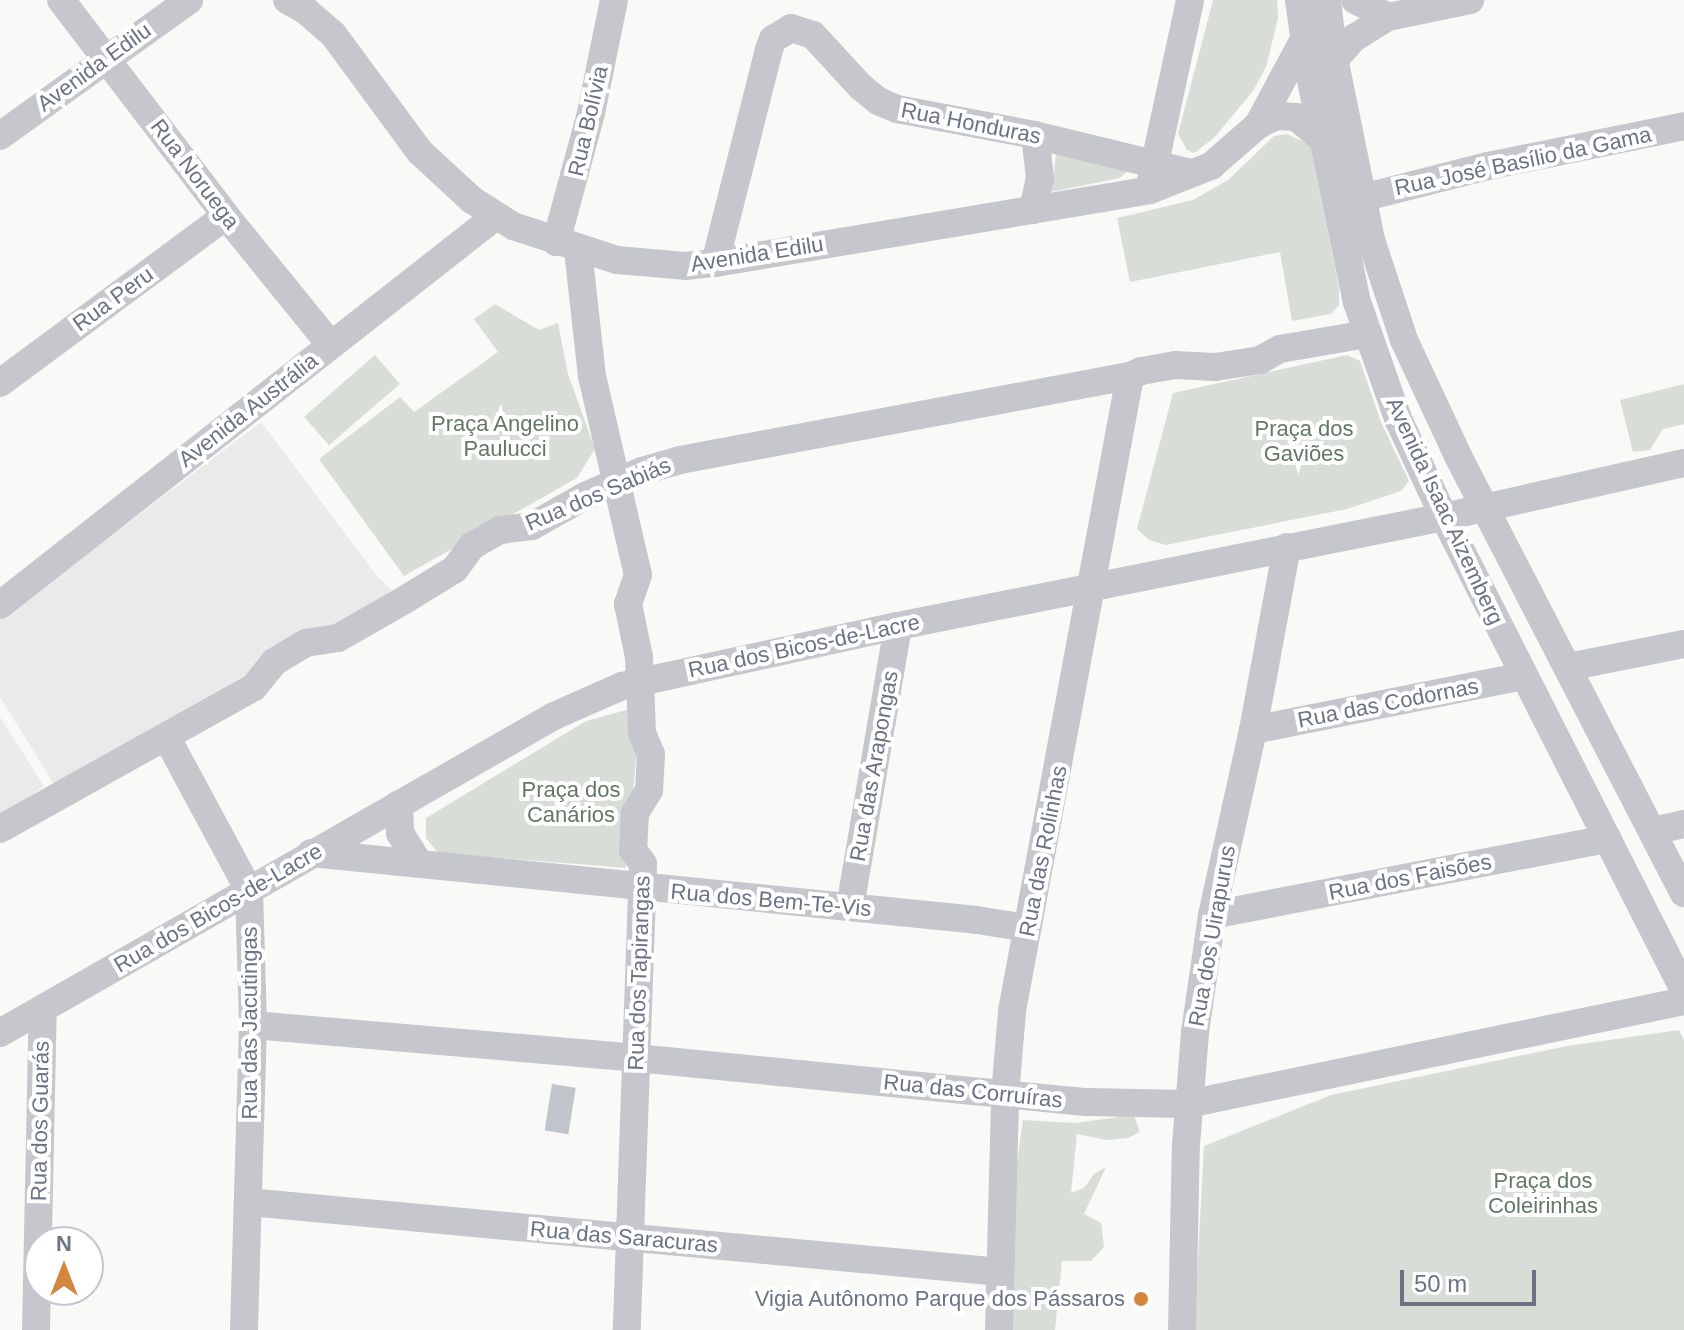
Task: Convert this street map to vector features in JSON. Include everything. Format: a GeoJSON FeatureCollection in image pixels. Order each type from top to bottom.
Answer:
{"type":"FeatureCollection","features":[{"type":"Feature","properties":{"kind":"street","name":"Rua Noruega"},"geometry":{"type":"LineString","coordinates":[[61,0],[226,216],[331,345]]}},
{"type":"Feature","properties":{"kind":"street","name":"Avenida Edilu"},"geometry":{"type":"LineString","coordinates":[[0,136],[189,0]]}},
{"type":"Feature","properties":{"kind":"street","name":"Avenida Edilu"},"geometry":{"type":"LineString","coordinates":[[287,0],[305,10],[333,34],[420,152],[445,178],[496,216],[567,246],[657,265],[715,263],[1033,210],[1152,176]]}},
{"type":"Feature","properties":{"kind":"street","name":"Rua Bolívia"},"geometry":{"type":"LineString","coordinates":[[567,246],[614,0]]}},
{"type":"Feature","properties":{"kind":"street"},"geometry":{"type":"LineString","coordinates":[[1152,176],[1190,0]]}},
{"type":"Feature","properties":{"kind":"street","name":"Avenida Isaac Aizemberg"},"geometry":{"type":"LineString","coordinates":[[1299,0],[1303,41],[1345,250],[1367,334],[1399,421],[1444,517],[1684,990]]}},
{"type":"Feature","properties":{"kind":"street","name":"Avenida Isaac Aizemberg"},"geometry":{"type":"LineString","coordinates":[[1327,0],[1334,60],[1362,198],[1376,262],[1395,315],[1436,412],[1684,893]]}},
{"type":"Feature","properties":{"kind":"street"},"geometry":{"type":"LineString","coordinates":[[1355,0],[1388,17]]}},
{"type":"Feature","properties":{"kind":"street"},"geometry":{"type":"LineString","coordinates":[[1334,60],[1354,38],[1388,17],[1470,0]]}},
{"type":"Feature","properties":{"kind":"street","name":"Rua Honduras"},"geometry":{"type":"LineString","coordinates":[[715,263],[769,49],[782,31],[803,29],[813,35],[861,87],[888,105],[1035,135],[1152,176],[1191,173],[1211,166],[1258,125]]}},
{"type":"Feature","properties":{"kind":"street"},"geometry":{"type":"LineString","coordinates":[[1258,125],[1303,41]]}},
{"type":"Feature","properties":{"kind":"street"},"geometry":{"type":"LineString","coordinates":[[1258,125],[1276,116],[1296,117],[1323,140]]}},
{"type":"Feature","properties":{"kind":"street","name":"Rua José Basílio da Gama"},"geometry":{"type":"LineString","coordinates":[[1362,198],[1488,166],[1684,126]]}},
{"type":"Feature","properties":{"kind":"street"},"geometry":{"type":"LineString","coordinates":[[1033,210],[1040,178],[1035,135]]}},
{"type":"Feature","properties":{"kind":"street","name":"Rua Peru"},"geometry":{"type":"LineString","coordinates":[[0,383],[226,216]]}},
{"type":"Feature","properties":{"kind":"street","name":"Avenida Austrália"},"geometry":{"type":"LineString","coordinates":[[0,605],[496,216]]}},
{"type":"Feature","properties":{"kind":"street","name":"Rua dos Tapirangas"},"geometry":{"type":"LineString","coordinates":[[567,246],[592,376],[638,575],[628,604],[639,657],[642,733],[651,754],[649,790],[635,813],[633,850],[643,864],[627,1330]]}},
{"type":"Feature","properties":{"kind":"street","name":"Rua dos Sabiás"},"geometry":{"type":"LineString","coordinates":[[0,829],[254,687],[274,662],[306,643],[338,638],[455,569],[472,546],[500,530],[532,526],[585,496],[642,471],[680,460],[1175,365],[1215,367],[1260,360],[1280,349],[1367,334]]}},
{"type":"Feature","properties":{"kind":"street","name":"Rua das Rolinhas"},"geometry":{"type":"LineString","coordinates":[[999,1330],[1005,1095],[1012,1011],[1130,376]]}},
{"type":"Feature","properties":{"kind":"street"},"geometry":{"type":"LineString","coordinates":[[1399,421],[1410,427],[1423,427],[1436,412]]}},
{"type":"Feature","properties":{"kind":"street","name":"Rua dos Bicos-de-Lacre"},"geometry":{"type":"LineString","coordinates":[[0,1033],[565,710],[640,682],[1092,585],[1444,517],[1684,463]]}},
{"type":"Feature","properties":{"kind":"street","name":"Rua dos Uirapurus"},"geometry":{"type":"LineString","coordinates":[[1182,1330],[1188,1104],[1212,915],[1253,730],[1287,547]]}},
{"type":"Feature","properties":{"kind":"street","name":"Rua das Arapongas"},"geometry":{"type":"LineString","coordinates":[[850,907],[898,626]]}},
{"type":"Feature","properties":{"kind":"street"},"geometry":{"type":"LineString","coordinates":[[1568,667],[1684,644]]}},
{"type":"Feature","properties":{"kind":"street","name":"Rua das Codornas"},"geometry":{"type":"LineString","coordinates":[[1253,730],[1524,676]]}},
{"type":"Feature","properties":{"kind":"street","name":"Rua das Jacutingas"},"geometry":{"type":"LineString","coordinates":[[167,738],[249,890],[253,1025],[244,1330]]}},
{"type":"Feature","properties":{"kind":"street"},"geometry":{"type":"LineString","coordinates":[[399,804],[400,833],[419,864]]}},
{"type":"Feature","properties":{"kind":"street"},"geometry":{"type":"LineString","coordinates":[[1653,831],[1684,824]]}},
{"type":"Feature","properties":{"kind":"street","name":"Rua dos Faisões"},"geometry":{"type":"LineString","coordinates":[[1212,915],[1608,839]]}},
{"type":"Feature","properties":{"kind":"street","name":"Rua dos Bem-Te-Vis"},"geometry":{"type":"LineString","coordinates":[[311,853],[850,907],[1027,928]]}},
{"type":"Feature","properties":{"kind":"street","name":"Rua das Corruíras"},"geometry":{"type":"LineString","coordinates":[[253,1025],[1087,1102],[1188,1104],[1684,1001]]}},
{"type":"Feature","properties":{"kind":"street","name":"Rua dos Guarás"},"geometry":{"type":"LineString","coordinates":[[36,1330],[43,1009]]}},
{"type":"Feature","properties":{"kind":"street","name":"Rua das Saracuras"},"geometry":{"type":"LineString","coordinates":[[248,1202],[1001,1272]]}},
{"type":"Feature","properties":{"kind":"shaded area"},"geometry":{"type":"Polygon","coordinates":[[[261,422],[377,576],[392,591],[54,784],[0,697],[0,620],[261,422]]]}},
{"type":"Feature","properties":{"kind":"shaded area"},"geometry":{"type":"Polygon","coordinates":[[[0,717],[44,786],[0,819],[0,717]]]}},
{"type":"Feature","properties":{"kind":"shaded area"},"geometry":{"type":"Polygon","coordinates":[[[552,1084],[576,1088],[568,1134],[545,1130],[552,1084]]]}},
{"type":"Feature","properties":{"kind":"green space"},"geometry":{"type":"Polygon","coordinates":[[[1213,0],[1277,0],[1278,18],[1266,67],[1253,91],[1214,138],[1194,153],[1187,150],[1178,134],[1213,0]]]}},
{"type":"Feature","properties":{"kind":"green space"},"geometry":{"type":"Polygon","coordinates":[[[1287,134],[1310,145],[1339,287],[1339,305],[1331,314],[1292,321],[1280,252],[1130,282],[1117,218],[1193,200],[1228,180],[1274,136],[1287,134]]]}},
{"type":"Feature","properties":{"kind":"green space"},"geometry":{"type":"Polygon","coordinates":[[[1057,147],[1130,169],[1120,178],[1051,192],[1057,147]]]}},
{"type":"Feature","properties":{"kind":"green space","name":"Praça Angelino Paulucci"},"geometry":{"type":"Polygon","coordinates":[[[495,304],[539,330],[558,323],[568,374],[595,449],[577,478],[404,576],[319,459],[400,397],[414,412],[498,352],[474,319],[495,304]]]}},
{"type":"Feature","properties":{"kind":"green space"},"geometry":{"type":"Polygon","coordinates":[[[375,355],[400,384],[329,445],[304,417],[375,355]]]}},
{"type":"Feature","properties":{"kind":"green space","name":"Praça dos Gaviões"},"geometry":{"type":"Polygon","coordinates":[[[1347,355],[1360,361],[1381,422],[1409,481],[1401,491],[1347,509],[1166,545],[1149,540],[1137,529],[1173,393],[1347,355]]]}},
{"type":"Feature","properties":{"kind":"green space"},"geometry":{"type":"Polygon","coordinates":[[[1684,384],[1684,424],[1663,429],[1650,450],[1633,452],[1620,400],[1684,384]]]}},
{"type":"Feature","properties":{"kind":"green space","name":"Praça dos Canários"},"geometry":{"type":"Polygon","coordinates":[[[641,706],[626,868],[438,853],[426,838],[426,818],[586,721],[641,706]]]}},
{"type":"Feature","properties":{"kind":"green space","name":"Praça dos Coleirinhas"},"geometry":{"type":"Polygon","coordinates":[[[1679,1030],[1684,1040],[1684,1330],[1194,1330],[1204,1146],[1331,1095],[1567,1046],[1679,1030]]]}},
{"type":"Feature","properties":{"kind":"green space"},"geometry":{"type":"Polygon","coordinates":[[[1134,1115],[1140,1132],[1128,1138],[1107,1140],[1077,1134],[1071,1193],[1084,1188],[1094,1174],[1106,1167],[1084,1214],[1101,1223],[1104,1247],[1091,1261],[1062,1261],[1055,1330],[1006,1330],[1017,1163],[1023,1120],[1075,1123],[1134,1115]]]}},
{"type":"Feature","properties":{"kind":"place","name":"Vigia Autônomo Parque dos Pássaros"},"geometry":{"type":"Point","coordinates":[1141,1299]}}]}
